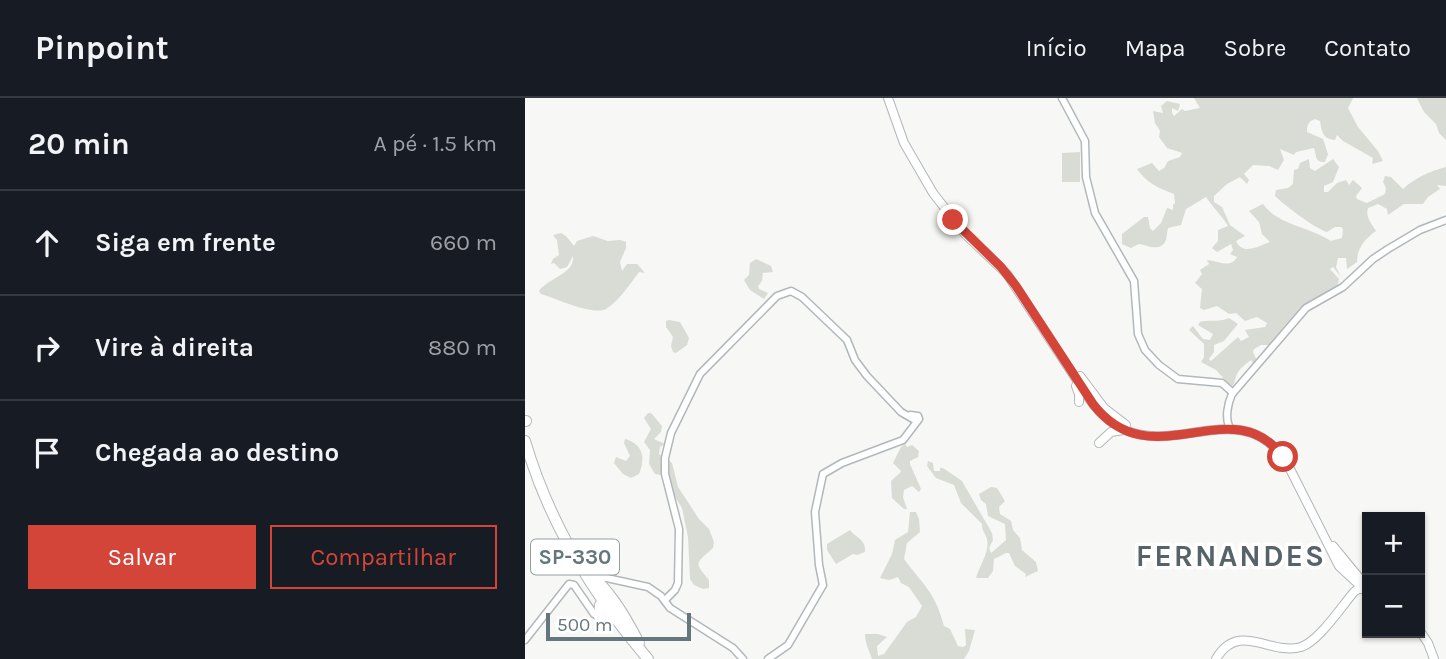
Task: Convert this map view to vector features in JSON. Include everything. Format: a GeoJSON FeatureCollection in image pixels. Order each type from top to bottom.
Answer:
{"type":"FeatureCollection","features":[{"type":"Feature","properties":{"kind":"highway","name":"SP-330"},"geometry":{"type":"LineString","coordinates":[[525,445],[548,505],[576,558],[612,616],[646,658]]}},
{"type":"Feature","properties":{"kind":"highway","name":"SP-330"},"geometry":{"type":"LineString","coordinates":[[525,445],[544,507],[571,559],[600,605],[646,658]]}},
{"type":"Feature","properties":{"kind":"highway"},"geometry":{"type":"LineString","coordinates":[[576,558],[602,584],[622,611],[646,658]]}},
{"type":"Feature","properties":{"kind":"highway"},"geometry":{"type":"LineString","coordinates":[[600,605],[599,616],[610,618]]}},
{"type":"Feature","properties":{"kind":"main road"},"geometry":{"type":"LineString","coordinates":[[888,98],[904,144],[927,185],[965,234],[1007,274],[1097,411],[1125,430],[1154,438],[1229,429],[1251,433],[1268,442],[1288,465],[1341,570],[1362,586]]}},
{"type":"Feature","properties":{"kind":"main road"},"geometry":{"type":"LineString","coordinates":[[1060,353],[1104,408],[1126,426],[1150,435]]}},
{"type":"Feature","properties":{"kind":"main road"},"geometry":{"type":"LineString","coordinates":[[1070,370],[1079,394],[1079,402]]}},
{"type":"Feature","properties":{"kind":"main road"},"geometry":{"type":"LineString","coordinates":[[1099,443],[1111,432],[1125,430],[1150,435],[1228,423],[1258,433],[1281,451],[1331,543],[1362,583]]}},
{"type":"Feature","properties":{"kind":"main road"},"geometry":{"type":"LineString","coordinates":[[1341,570],[1344,562],[1351,567]]}},
{"type":"Feature","properties":{"kind":"main road"},"geometry":{"type":"LineString","coordinates":[[1354,581],[1354,592]]}},
{"type":"Feature","properties":{"kind":"main road"},"geometry":{"type":"LineString","coordinates":[[1216,659],[1223,649],[1238,641],[1254,641],[1288,648],[1304,646],[1318,635],[1354,592],[1362,589]]}},
{"type":"Feature","properties":{"kind":"main road"},"geometry":{"type":"LineString","coordinates":[[1422,638],[1432,659]]}},
{"type":"Feature","properties":{"kind":"street"},"geometry":{"type":"LineString","coordinates":[[1062,98],[1085,141],[1086,177],[1095,213],[1133,281],[1137,334],[1145,350],[1154,361],[1178,379],[1222,383],[1233,393]]}},
{"type":"Feature","properties":{"kind":"street"},"geometry":{"type":"LineString","coordinates":[[1228,423],[1229,402],[1233,393],[1309,306],[1338,291],[1388,249],[1420,230],[1446,220]]}},
{"type":"Feature","properties":{"kind":"street"},"geometry":{"type":"LineString","coordinates":[[665,600],[678,583],[679,529],[665,474],[665,458],[671,433],[700,374],[776,296],[791,291],[847,340],[855,360],[867,376],[901,412],[915,421],[899,442],[842,463],[823,474],[815,512],[823,585],[788,645],[768,659]]}},
{"type":"Feature","properties":{"kind":"street"},"geometry":{"type":"LineString","coordinates":[[592,575],[648,587],[665,600],[670,608],[733,648],[743,659]]}},
{"type":"Feature","properties":{"kind":"street"},"geometry":{"type":"LineString","coordinates":[[525,640],[569,584],[574,585],[590,609],[599,616]]}},
{"type":"Feature","properties":{"kind":"shaded area"},"geometry":{"type":"Polygon","coordinates":[[[1194,98],[1353,98],[1348,108],[1358,127],[1383,161],[1372,164],[1373,158],[1337,135],[1335,140],[1327,138],[1323,134],[1320,121],[1311,121],[1307,132],[1323,139],[1328,154],[1325,162],[1317,160],[1314,148],[1296,152],[1294,155],[1280,149],[1284,160],[1278,170],[1269,166],[1253,165],[1244,174],[1249,180],[1247,184],[1240,177],[1214,196],[1214,202],[1222,207],[1230,225],[1245,236],[1236,241],[1243,248],[1251,249],[1270,242],[1262,234],[1259,222],[1249,211],[1263,204],[1277,217],[1331,241],[1342,238],[1341,227],[1327,232],[1322,230],[1275,196],[1276,190],[1288,188],[1293,184],[1294,170],[1309,159],[1310,168],[1315,171],[1333,159],[1339,167],[1333,182],[1324,186],[1324,192],[1328,192],[1337,183],[1346,180],[1349,185],[1353,180],[1362,188],[1356,196],[1357,199],[1367,203],[1385,194],[1385,176],[1391,177],[1403,189],[1422,176],[1446,167],[1446,186],[1437,185],[1440,189],[1423,204],[1404,204],[1388,215],[1387,209],[1378,204],[1368,208],[1368,218],[1376,231],[1362,244],[1357,262],[1347,269],[1346,258],[1338,258],[1336,267],[1341,277],[1333,267],[1330,269],[1339,279],[1337,288],[1284,326],[1274,345],[1261,345],[1254,349],[1257,361],[1253,363],[1251,360],[1241,368],[1231,387],[1225,384],[1225,380],[1216,370],[1201,362],[1204,357],[1204,344],[1189,330],[1193,326],[1203,339],[1210,340],[1213,334],[1198,325],[1200,322],[1229,318],[1238,324],[1224,341],[1214,345],[1214,352],[1209,359],[1211,361],[1238,337],[1241,341],[1249,337],[1245,330],[1265,327],[1267,323],[1257,317],[1245,321],[1236,313],[1229,314],[1217,306],[1204,310],[1200,308],[1202,289],[1195,283],[1202,274],[1200,270],[1209,264],[1207,260],[1231,263],[1237,257],[1230,254],[1233,250],[1231,244],[1217,252],[1212,248],[1218,241],[1218,230],[1228,226],[1223,219],[1206,197],[1186,209],[1181,225],[1168,228],[1166,240],[1161,246],[1139,244],[1131,248],[1122,244],[1122,234],[1144,217],[1148,217],[1153,231],[1161,223],[1167,208],[1173,210],[1175,203],[1174,194],[1153,184],[1137,169],[1152,163],[1159,171],[1168,161],[1180,157],[1182,153],[1167,148],[1159,137],[1160,131],[1153,111],[1163,113],[1161,106],[1167,101],[1180,104],[1178,111],[1172,108],[1174,116],[1182,109],[1185,111],[1200,108],[1194,98]]]}},
{"type":"Feature","properties":{"kind":"shaded area"},"geometry":{"type":"Polygon","coordinates":[[[1417,98],[1446,98],[1446,140],[1424,112],[1417,98]]]}},
{"type":"Feature","properties":{"kind":"shaded area"},"geometry":{"type":"Polygon","coordinates":[[[1080,152],[1080,182],[1062,182],[1062,153],[1080,152]]]}},
{"type":"Feature","properties":{"kind":"shaded area"},"geometry":{"type":"Polygon","coordinates":[[[561,233],[574,246],[577,241],[593,236],[608,241],[626,242],[620,262],[622,271],[627,264],[637,264],[645,273],[639,272],[615,302],[600,311],[541,294],[539,291],[543,286],[566,271],[573,262],[573,256],[567,267],[560,269],[554,263],[551,264],[559,255],[557,240],[553,235],[561,233]]]}},
{"type":"Feature","properties":{"kind":"shaded area"},"geometry":{"type":"Polygon","coordinates":[[[756,259],[771,266],[773,272],[763,273],[758,286],[768,293],[764,299],[750,290],[744,280],[749,275],[750,263],[756,259]]]}},
{"type":"Feature","properties":{"kind":"shaded area"},"geometry":{"type":"Polygon","coordinates":[[[666,321],[680,322],[689,338],[687,345],[676,353],[671,346],[673,337],[666,327],[666,321]]]}},
{"type":"Feature","properties":{"kind":"shaded area"},"geometry":{"type":"Polygon","coordinates":[[[648,413],[662,426],[661,432],[654,439],[665,444],[660,447],[659,454],[672,463],[678,487],[699,519],[709,529],[714,542],[713,548],[699,563],[709,580],[709,588],[703,589],[694,585],[690,579],[688,537],[682,508],[661,475],[655,474],[649,464],[650,450],[644,442],[651,429],[644,418],[648,413]]]}},
{"type":"Feature","properties":{"kind":"shaded area"},"geometry":{"type":"Polygon","coordinates":[[[625,439],[636,444],[642,457],[639,474],[631,478],[623,474],[614,463],[616,457],[626,461],[630,456],[625,439]]]}},
{"type":"Feature","properties":{"kind":"shaded area"},"geometry":{"type":"Polygon","coordinates":[[[905,444],[907,447],[912,445],[919,451],[918,457],[910,461],[910,464],[921,489],[919,492],[912,486],[904,490],[907,509],[892,498],[891,481],[901,471],[893,463],[905,444]]]}},
{"type":"Feature","properties":{"kind":"shaded area"},"geometry":{"type":"Polygon","coordinates":[[[928,461],[933,463],[934,471],[943,468],[962,481],[992,533],[993,540],[989,548],[991,553],[1006,540],[1005,524],[988,516],[986,504],[979,494],[991,487],[997,488],[1005,501],[999,507],[1000,514],[1011,521],[1013,530],[1020,538],[1022,550],[1036,562],[1038,571],[1025,577],[1026,574],[1015,566],[1009,553],[1006,553],[994,559],[993,571],[988,578],[976,578],[988,544],[982,524],[961,503],[954,485],[936,478],[927,466],[928,461]]]}},
{"type":"Feature","properties":{"kind":"shaded area"},"geometry":{"type":"Polygon","coordinates":[[[910,512],[916,512],[920,532],[907,543],[904,559],[933,597],[944,626],[950,629],[958,646],[966,645],[965,629],[975,630],[964,659],[872,659],[868,650],[865,634],[887,637],[877,646],[878,656],[884,654],[907,622],[916,617],[922,606],[898,577],[889,580],[880,578],[892,554],[895,540],[908,532],[910,512]]]}},
{"type":"Feature","properties":{"kind":"shaded area"},"geometry":{"type":"Polygon","coordinates":[[[850,530],[862,541],[865,552],[853,554],[836,564],[827,550],[827,544],[850,530]]]}},
{"type":"Feature","properties":{"kind":"district","name":"FERNANDES"},"geometry":{"type":"Point","coordinates":[1231,556]}},
{"type":"Feature","properties":{"kind":"route"},"geometry":{"type":"LineString","coordinates":[[953,220],[1007,274],[1093,404],[1107,420],[1128,432],[1161,438],[1218,429],[1245,431],[1274,446],[1283,457]]}}]}
